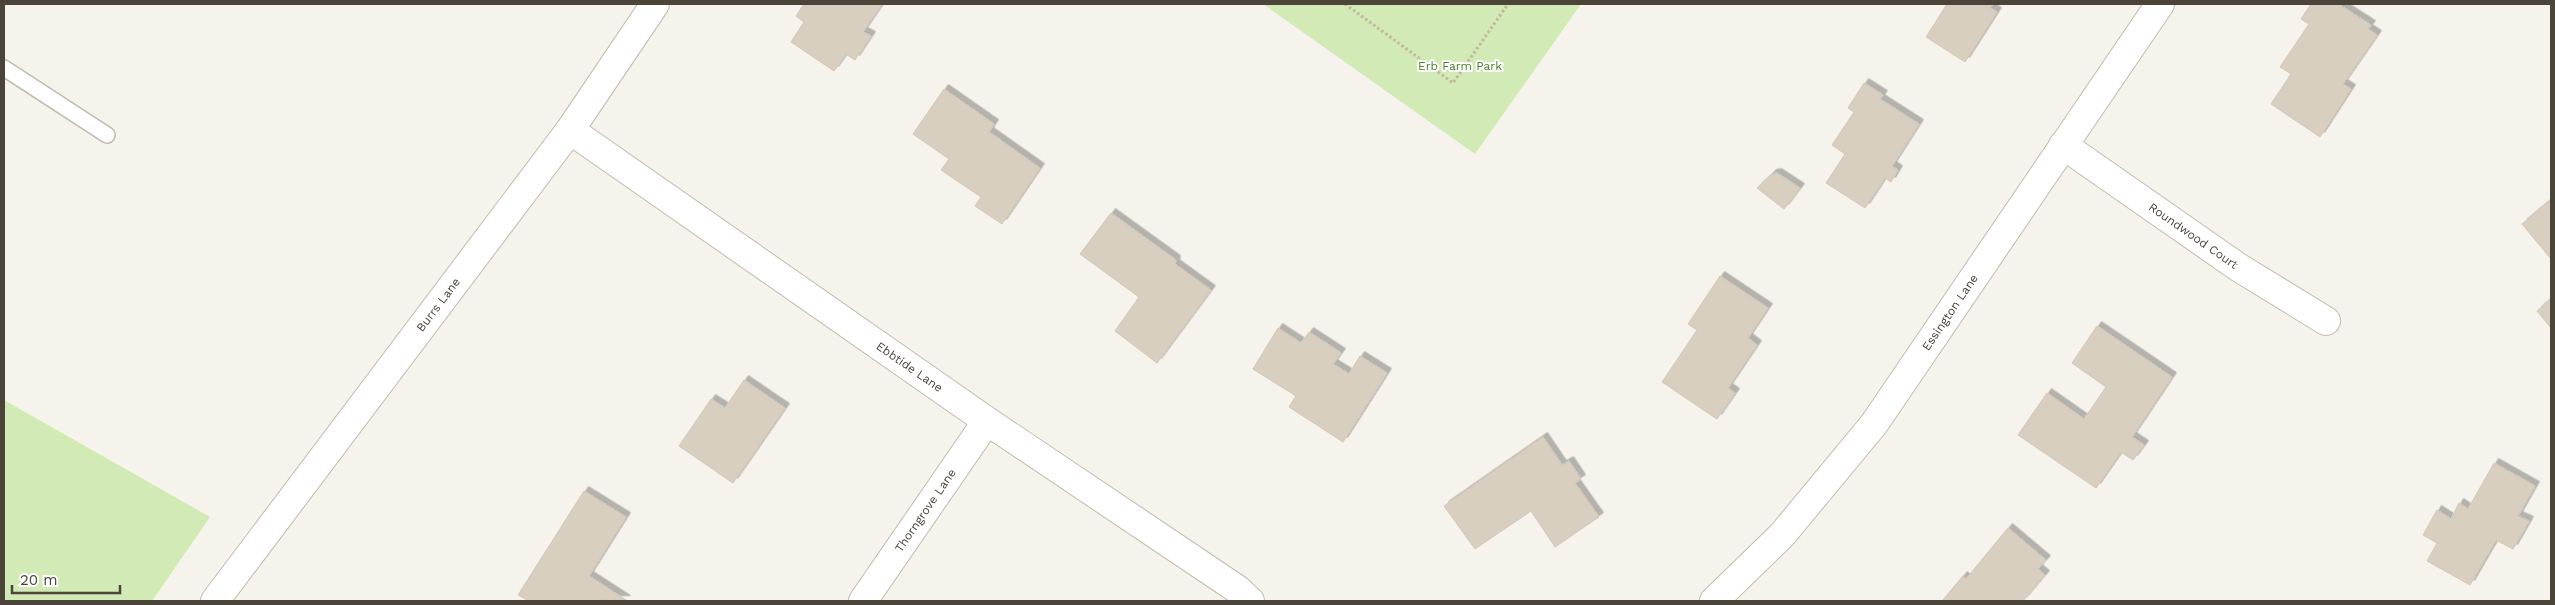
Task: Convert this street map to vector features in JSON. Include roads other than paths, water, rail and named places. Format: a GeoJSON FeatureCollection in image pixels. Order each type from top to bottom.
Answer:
{"type":"FeatureCollection","features":[{"type":"Feature","properties":{"kind":"street","name":"Burrs Lane"},"geometry":{"type":"LineString","coordinates":[[215,601],[570,130],[655,4]]}},
{"type":"Feature","properties":{"kind":"street","name":"Essington Lane"},"geometry":{"type":"LineString","coordinates":[[1714,601],[1782,535],[1874,424],[2160,4]]}},
{"type":"Feature","properties":{"kind":"street","name":"Ebbtide Lane"},"geometry":{"type":"LineString","coordinates":[[570,130],[988,421],[1229,584],[1250,601]]}},
{"type":"Feature","properties":{"kind":"street","name":"Roundwood Court"},"geometry":{"type":"LineString","coordinates":[[2063,145],[2238,267],[2326,321]]}},
{"type":"Feature","properties":{"kind":"street","name":"Thorngrove Lane"},"geometry":{"type":"LineString","coordinates":[[863,601],[988,421]]}},
{"type":"Feature","properties":{"kind":"lane"},"geometry":{"type":"LineString","coordinates":[[4,68],[107,136]]}},
{"type":"Feature","properties":{"kind":"park label","name":"Erb Farm Park"},"geometry":{"type":"Point","coordinates":[1460,66]}}]}
